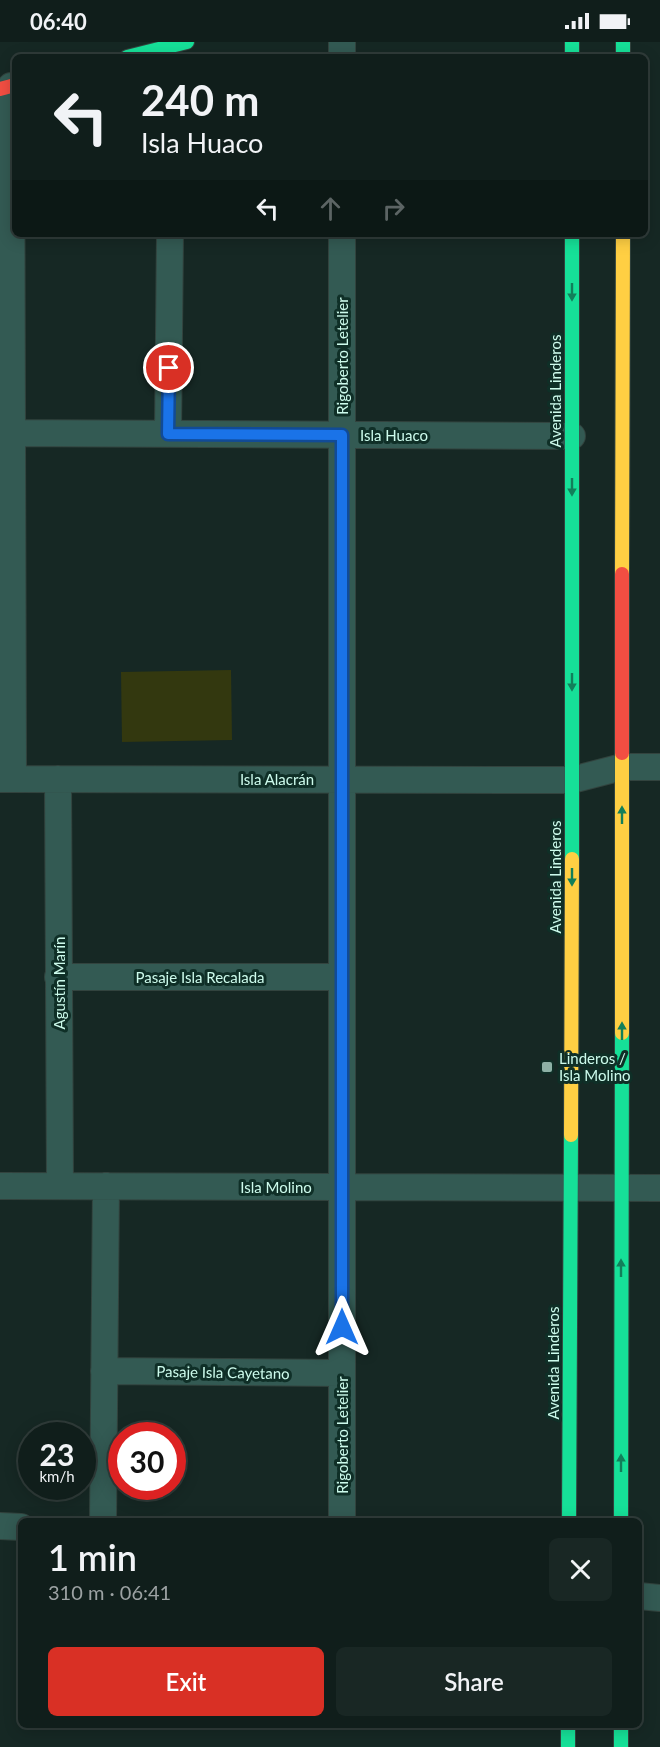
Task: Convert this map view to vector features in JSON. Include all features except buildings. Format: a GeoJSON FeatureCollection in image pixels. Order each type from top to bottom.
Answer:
{"type":"FeatureCollection","features":[{"type":"Feature","properties":{"kind":"street"},"geometry":{"type":"LineString","coordinates":[[6,779],[9,87]]}},
{"type":"Feature","properties":{"kind":"street"},"geometry":{"type":"LineString","coordinates":[[168,434],[170,237]]}},
{"type":"Feature","properties":{"kind":"street","name":"Rigoberto Letelier"},"geometry":{"type":"LineString","coordinates":[[342,237],[342,1518]]}},
{"type":"Feature","properties":{"kind":"street","name":"Avenida Linderos"},"geometry":{"type":"LineString","coordinates":[[569,1518],[572,237]]}},
{"type":"Feature","properties":{"kind":"street"},"geometry":{"type":"LineString","coordinates":[[621,1518],[623,237]]}},
{"type":"Feature","properties":{"kind":"street","name":"Isla Huaco"},"geometry":{"type":"LineString","coordinates":[[6,433],[572,436]]}},
{"type":"Feature","properties":{"kind":"street","name":"Isla Alacrán"},"geometry":{"type":"LineString","coordinates":[[6,779],[572,780],[622,767],[660,767]]}},
{"type":"Feature","properties":{"kind":"street","name":"Agustín Marín"},"geometry":{"type":"LineString","coordinates":[[57,779],[60,1186]]}},
{"type":"Feature","properties":{"kind":"street","name":"Pasaje Isla Recalada"},"geometry":{"type":"LineString","coordinates":[[58,977],[342,976]]}},
{"type":"Feature","properties":{"kind":"street","name":"Isla Molino"},"geometry":{"type":"LineString","coordinates":[[0,1186],[660,1188]]}},
{"type":"Feature","properties":{"kind":"street"},"geometry":{"type":"LineString","coordinates":[[103,1518],[106,1186]]}},
{"type":"Feature","properties":{"kind":"street","name":"Pasaje Isla Cayetano"},"geometry":{"type":"LineString","coordinates":[[104,1371],[342,1373]]}},
{"type":"Feature","properties":{"kind":"street"},"geometry":{"type":"LineString","coordinates":[[0,1526],[18,1527]]}},
{"type":"Feature","properties":{"kind":"street"},"geometry":{"type":"LineString","coordinates":[[642,1596],[660,1598]]}},
{"type":"Feature","properties":{"kind":"street"},"geometry":{"type":"LineString","coordinates":[[568,1728],[568,1747]]}},
{"type":"Feature","properties":{"kind":"street"},"geometry":{"type":"LineString","coordinates":[[621,1728],[621,1747]]}},
{"type":"Feature","properties":{"kind":"green space"},"geometry":{"type":"Polygon","coordinates":[[[231,670],[232,740],[122,742],[121,672],[231,670]]]}},
{"type":"Feature","properties":{"kind":"traffic: fast"},"geometry":{"type":"LineString","coordinates":[[139,54],[187,42]]}},
{"type":"Feature","properties":{"kind":"traffic: fast"},"geometry":{"type":"LineString","coordinates":[[572,42],[572,54]]}},
{"type":"Feature","properties":{"kind":"traffic: fast"},"geometry":{"type":"LineString","coordinates":[[623,42],[623,54]]}},
{"type":"Feature","properties":{"kind":"traffic: fast"},"geometry":{"type":"LineString","coordinates":[[572,237],[572,859]]}},
{"type":"Feature","properties":{"kind":"traffic: fast"},"geometry":{"type":"LineString","coordinates":[[621,1518],[622,1033]]}},
{"type":"Feature","properties":{"kind":"traffic: fast"},"geometry":{"type":"LineString","coordinates":[[569,1518],[571,1135]]}},
{"type":"Feature","properties":{"kind":"traffic: fast"},"geometry":{"type":"LineString","coordinates":[[568,1728],[568,1747]]}},
{"type":"Feature","properties":{"kind":"traffic: fast"},"geometry":{"type":"LineString","coordinates":[[621,1728],[621,1747]]}},
{"type":"Feature","properties":{"kind":"traffic: slow"},"geometry":{"type":"LineString","coordinates":[[622,574],[623,237]]}},
{"type":"Feature","properties":{"kind":"traffic: slow"},"geometry":{"type":"LineString","coordinates":[[622,753],[622,1033]]}},
{"type":"Feature","properties":{"kind":"traffic: slow"},"geometry":{"type":"LineString","coordinates":[[571,1135],[572,859]]}},
{"type":"Feature","properties":{"kind":"traffic: jam"},"geometry":{"type":"LineString","coordinates":[[0,89],[12,86]]}},
{"type":"Feature","properties":{"kind":"traffic: jam"},"geometry":{"type":"LineString","coordinates":[[622,574],[622,753]]}},
{"type":"Feature","properties":{"kind":"place","name":"Linderos / Isla Molino"},"geometry":{"type":"Point","coordinates":[547,1067]}},
{"type":"Feature","properties":{"kind":"route"},"geometry":{"type":"LineString","coordinates":[[169,368],[168,434],[342,435],[342,1327]]}}]}
